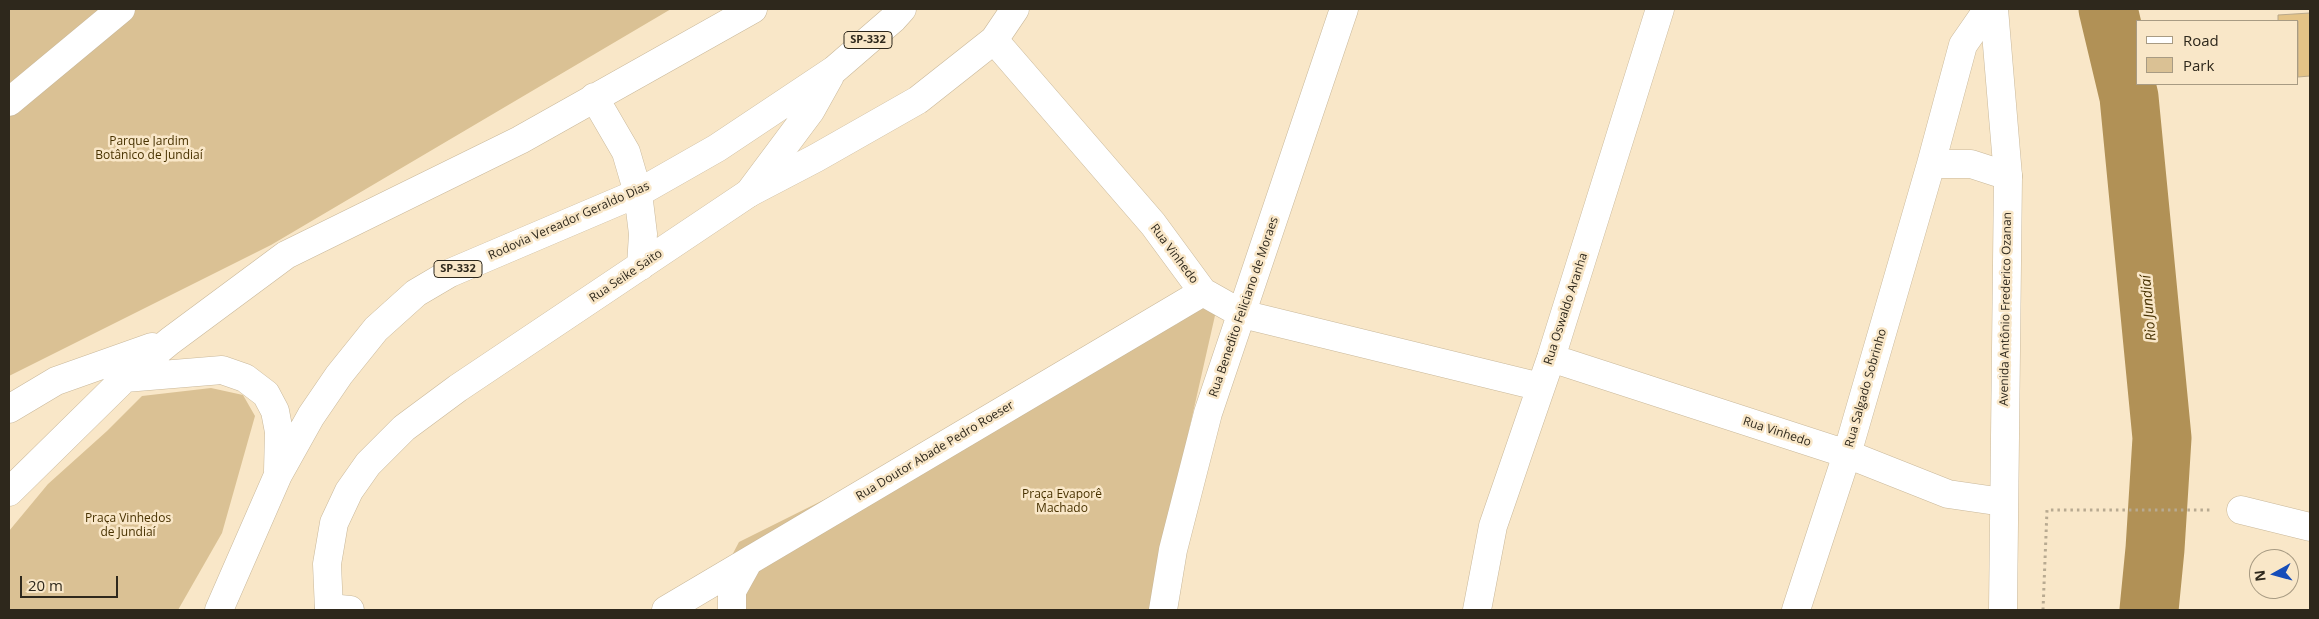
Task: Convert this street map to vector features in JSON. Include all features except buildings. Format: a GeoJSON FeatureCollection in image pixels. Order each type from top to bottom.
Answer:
{"type":"FeatureCollection","features":[{"type":"Feature","properties":{"kind":"street"},"geometry":{"type":"LineString","coordinates":[[9,102],[120,9]]}},
{"type":"Feature","properties":{"kind":"street"},"geometry":{"type":"LineString","coordinates":[[9,492],[125,378],[170,341],[286,255],[520,140],[753,9]]}},
{"type":"Feature","properties":{"kind":"street","name":"Rodovia Vereador Geraldo Dias"},"geometry":{"type":"LineString","coordinates":[[219,610],[278,475],[311,416],[339,375],[376,329],[416,292],[450,273],[638,192],[717,148],[834,70],[902,9]]}},
{"type":"Feature","properties":{"kind":"street","name":"Rua Seike Saito"},"geometry":{"type":"LineString","coordinates":[[336,610],[328,564],[334,523],[348,491],[368,464],[404,428],[458,388],[749,193],[816,158],[918,100],[994,40],[1015,9]]}},
{"type":"Feature","properties":{"kind":"street","name":"Rua Benedito Feliciano de Moraes"},"geometry":{"type":"LineString","coordinates":[[1164,610],[1173,550],[1208,413],[1344,9]]}},
{"type":"Feature","properties":{"kind":"street","name":"Rua Oswaldo Aranha"},"geometry":{"type":"LineString","coordinates":[[1478,610],[1493,526],[1551,358],[1660,9]]}},
{"type":"Feature","properties":{"kind":"street","name":"Rua Salgado Sobrinho"},"geometry":{"type":"LineString","coordinates":[[1796,610],[1846,454],[1931,164],[1963,45],[1988,9]]}},
{"type":"Feature","properties":{"kind":"street","name":"Avenida Antônio Frederico Ozanan"},"geometry":{"type":"LineString","coordinates":[[1994,9],[2008,176],[2003,610]]}},
{"type":"Feature","properties":{"kind":"street","name":"Rua Vinhedo"},"geometry":{"type":"LineString","coordinates":[[994,40],[1153,224],[1203,292],[1242,314],[1541,387]]}},
{"type":"Feature","properties":{"kind":"street"},"geometry":{"type":"LineString","coordinates":[[749,193],[811,110],[834,70]]}},
{"type":"Feature","properties":{"kind":"street"},"geometry":{"type":"LineString","coordinates":[[594,97],[626,152],[638,192],[643,234],[641,266]]}},
{"type":"Feature","properties":{"kind":"street"},"geometry":{"type":"LineString","coordinates":[[1931,164],[1971,164],[2008,176]]}},
{"type":"Feature","properties":{"kind":"street","name":"Rua Doutor Abade Pedro Roeser"},"geometry":{"type":"LineString","coordinates":[[666,610],[747,564],[1203,292]]}},
{"type":"Feature","properties":{"kind":"street"},"geometry":{"type":"LineString","coordinates":[[9,409],[56,381],[170,341]]}},
{"type":"Feature","properties":{"kind":"street","name":"Rua Vinhedo"},"geometry":{"type":"LineString","coordinates":[[1551,358],[1846,454],[1948,494],[2003,502]]}},
{"type":"Feature","properties":{"kind":"street"},"geometry":{"type":"LineString","coordinates":[[125,378],[222,370],[245,378],[266,394],[275,411],[280,432],[278,475]]}},
{"type":"Feature","properties":{"kind":"street"},"geometry":{"type":"LineString","coordinates":[[2241,510],[2310,527]]}},
{"type":"Feature","properties":{"kind":"street"},"geometry":{"type":"LineString","coordinates":[[732,610],[732,591],[747,564]]}},
{"type":"Feature","properties":{"kind":"path"},"geometry":{"type":"LineString","coordinates":[[2042,610],[2047,510],[2241,510]]}},
{"type":"Feature","properties":{"kind":"green space","name":"Parque Jardim Botânico de Jundiaí"},"geometry":{"type":"Polygon","coordinates":[[[9,9],[671,9],[271,245],[9,376],[9,9]]]}},
{"type":"Feature","properties":{"kind":"green space","name":"Praça Evaporê Machado"},"geometry":{"type":"Polygon","coordinates":[[[1221,289],[1156,576],[1156,610],[718,610],[719,580],[739,542],[1177,324],[1221,289]]]}},
{"type":"Feature","properties":{"kind":"green space","name":"Praça Vinhedos de Jundiaí"},"geometry":{"type":"Polygon","coordinates":[[[211,388],[243,395],[255,416],[222,533],[178,610],[9,610],[9,531],[48,484],[107,431],[142,396],[211,388]]]}},
{"type":"Feature","properties":{"kind":"waterway","name":"Rio Jundiaí"},"geometry":{"type":"LineString","coordinates":[[2108,9],[2129,97],[2162,438],[2149,610]]}}]}
